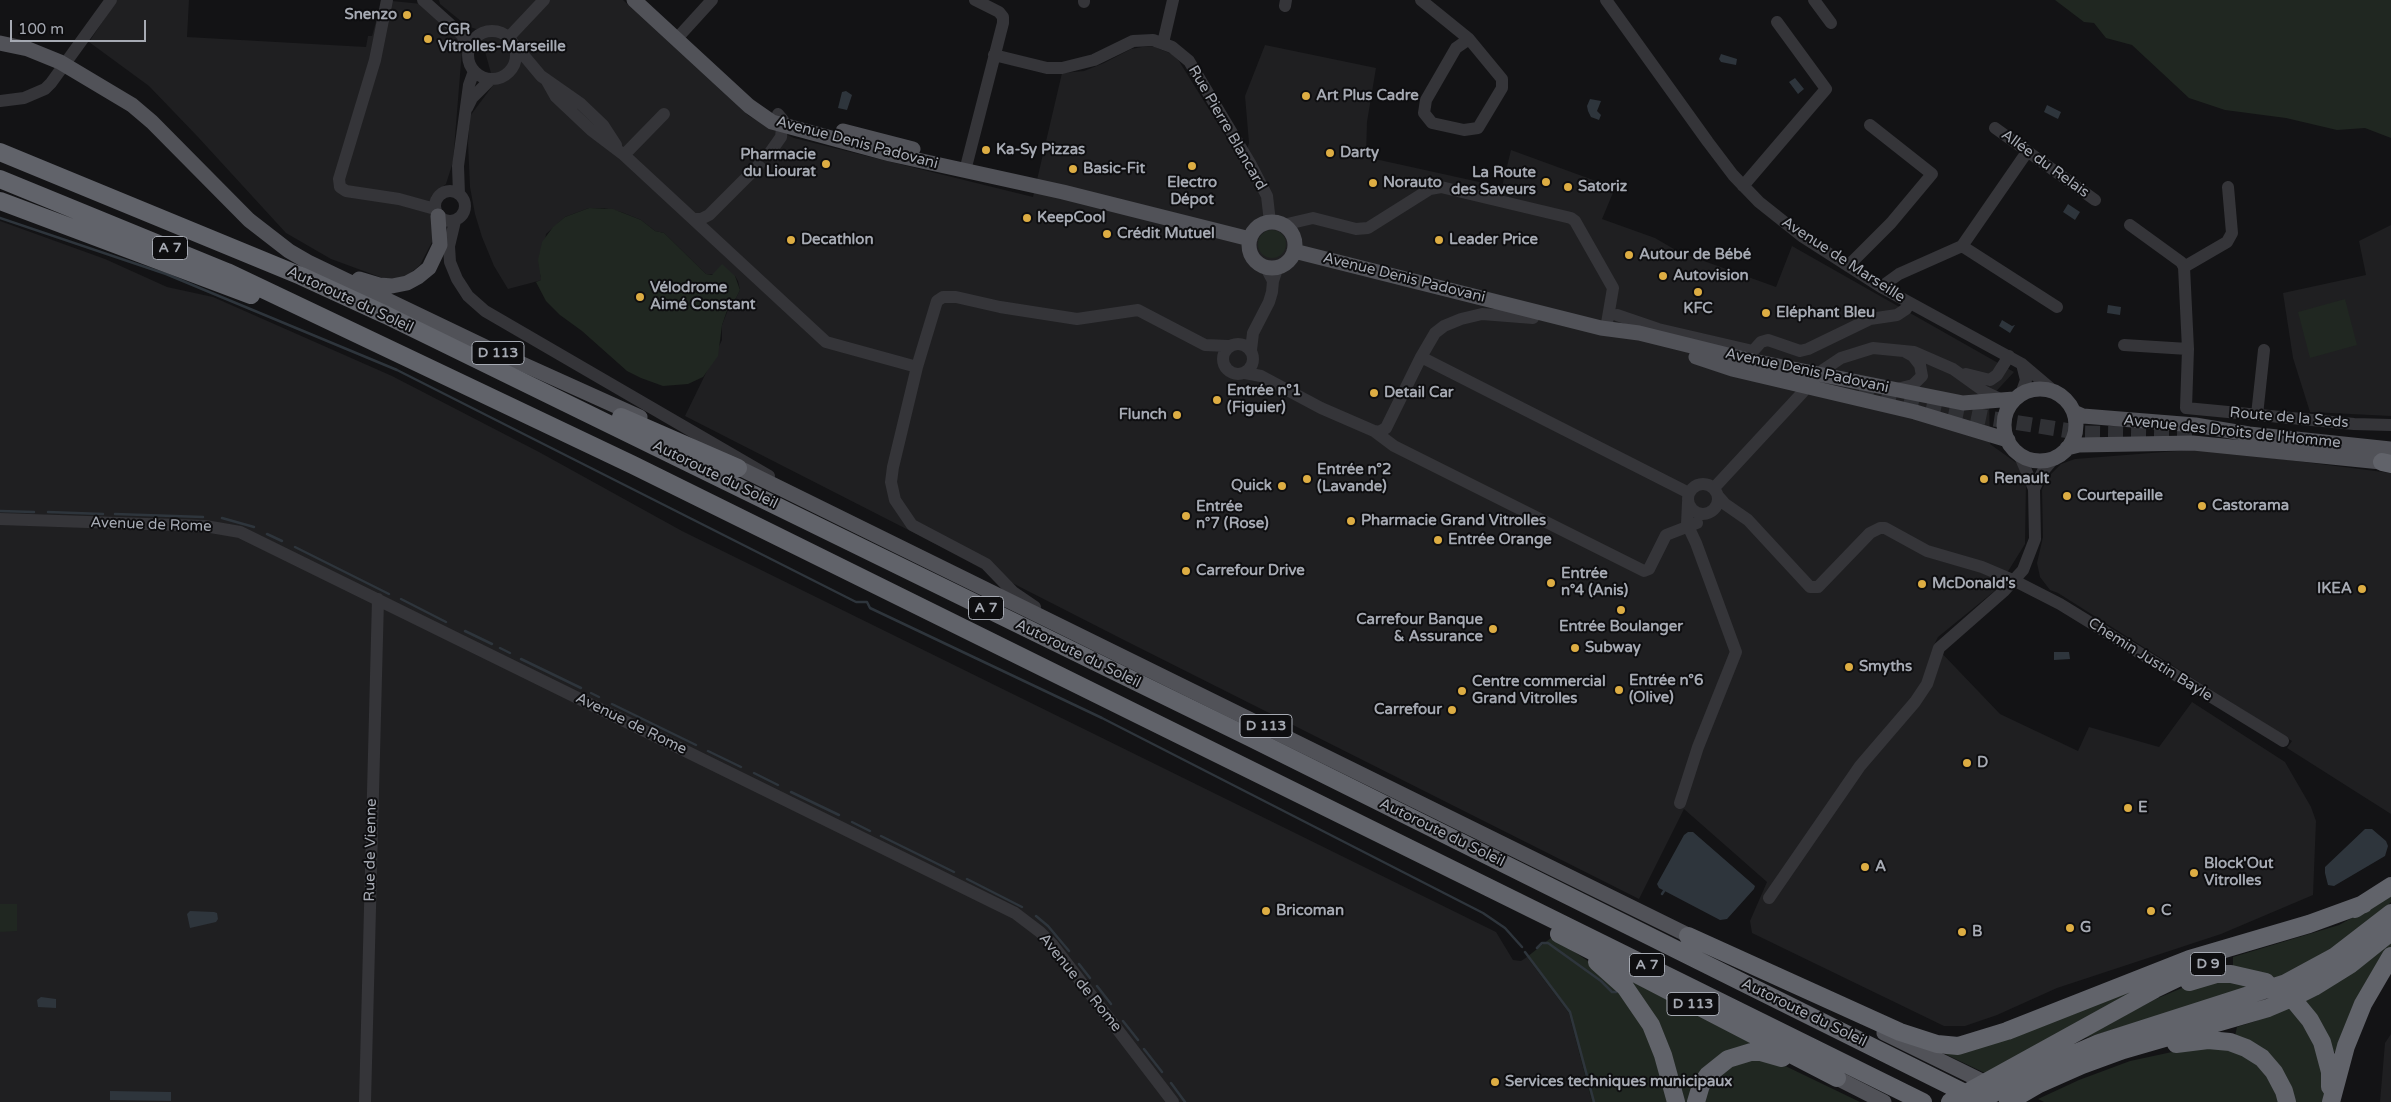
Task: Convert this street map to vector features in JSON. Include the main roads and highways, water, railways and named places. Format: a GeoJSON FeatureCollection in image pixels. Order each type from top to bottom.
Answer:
{"type":"FeatureCollection","features":[{"type":"Feature","properties":{"kind":"highway","name":"Autoroute du Soleil"},"geometry":{"type":"LineString","coordinates":[[0,152],[292,272],[386,315],[1249,737],[1983,1102]]}},
{"type":"Feature","properties":{"kind":"highway","name":"Autoroute du Soleil"},"geometry":{"type":"LineString","coordinates":[[0,179],[227,272],[642,470],[1922,1102]]}},
{"type":"Feature","properties":{"kind":"highway"},"geometry":{"type":"LineString","coordinates":[[0,201],[277,305],[336,324]]}},
{"type":"Feature","properties":{"kind":"highway"},"geometry":{"type":"LineString","coordinates":[[386,315],[503,364],[738,468]]}},
{"type":"Feature","properties":{"kind":"highway","name":"D 113"},"geometry":{"type":"LineString","coordinates":[[1371,829],[1446,874],[1550,930],[1837,1078]]}},
{"type":"Feature","properties":{"kind":"highway","name":"D 9"},"geometry":{"type":"LineString","coordinates":[[2018,1089],[2060,1042],[2188,972],[2323,925],[2364,904],[2391,886]]}},
{"type":"Feature","properties":{"kind":"highway"},"geometry":{"type":"LineString","coordinates":[[1688,936],[1900,1032],[1937,1044],[1958,1046],[2007,1031],[2190,959],[2309,924],[2364,904]]}},
{"type":"Feature","properties":{"kind":"highway","name":"D 9"},"geometry":{"type":"LineString","coordinates":[[1977,1102],[2018,1089],[2123,1050],[2268,1008],[2308,982],[2391,913]]}},
{"type":"Feature","properties":{"kind":"highway"},"geometry":{"type":"LineString","coordinates":[[1550,930],[1599,964],[1632,996],[1657,1039],[1676,1102]]}},
{"type":"Feature","properties":{"kind":"highway","name":"D 9"},"geometry":{"type":"LineString","coordinates":[[1950,1102],[2018,1089],[2099,1043],[2246,998],[2308,982],[2351,964],[2391,932]]}},
{"type":"Feature","properties":{"kind":"highway"},"geometry":{"type":"LineString","coordinates":[[2330,1102],[2346,1046],[2364,1004],[2391,956]]}},
{"type":"Feature","properties":{"kind":"highway","name":"D 9"},"geometry":{"type":"LineString","coordinates":[[2060,1042],[2158,994],[2192,980],[2216,974],[2231,974],[2266,982]]}},
{"type":"Feature","properties":{"kind":"highway"},"geometry":{"type":"LineString","coordinates":[[2296,1003],[2310,1020],[2322,1042],[2330,1072],[2330,1102]]}},
{"type":"Feature","properties":{"kind":"highway"},"geometry":{"type":"LineString","coordinates":[[2009,1102],[2018,1089],[2145,1052],[2208,1040],[2240,1045],[2257,1055],[2268,1065],[2280,1081],[2287,1102]]}},
{"type":"Feature","properties":{"kind":"highway"},"geometry":{"type":"LineString","coordinates":[[1696,1102],[1701,1084],[1717,1066],[1734,1057],[1751,1052],[1771,1054],[1815,1073],[1837,1078]]}},
{"type":"Feature","properties":{"kind":"main road","name":"Avenue Denis Padovani"},"geometry":{"type":"LineString","coordinates":[[634,0],[749,106],[772,122],[781,120],[1001,171],[1063,192]]}},
{"type":"Feature","properties":{"kind":"main road","name":"Avenue Denis Padovani"},"geometry":{"type":"LineString","coordinates":[[644,0],[734,84],[781,120],[890,154],[1063,192],[1250,240]]}},
{"type":"Feature","properties":{"kind":"main road","name":"D 113"},"geometry":{"type":"LineString","coordinates":[[0,43],[28,49],[66,65],[114,92],[152,122],[224,198],[262,231],[302,259],[352,284],[641,417],[738,468],[1688,936],[2018,1089]]}},
{"type":"Feature","properties":{"kind":"main road"},"geometry":{"type":"LineString","coordinates":[[262,231],[311,258],[356,278],[379,285],[407,284],[418,277],[435,258],[440,245],[443,202]]}},
{"type":"Feature","properties":{"kind":"main road"},"geometry":{"type":"LineString","coordinates":[[1286,226],[1294,251],[1290,258],[1272,266],[1259,263],[1251,253],[1250,240],[1257,228],[1286,226]]}},
{"type":"Feature","properties":{"kind":"main road","name":"Avenue Denis Padovani"},"geometry":{"type":"LineString","coordinates":[[1294,251],[1601,328],[1709,360],[1732,369],[2006,435]]}},
{"type":"Feature","properties":{"kind":"main road","name":"Avenue Denis Padovani"},"geometry":{"type":"LineString","coordinates":[[1533,318],[1754,357],[1963,403],[2011,401]]}},
{"type":"Feature","properties":{"kind":"main road"},"geometry":{"type":"LineString","coordinates":[[1709,360],[1843,390],[1859,391],[1754,357]]}},
{"type":"Feature","properties":{"kind":"main road"},"geometry":{"type":"LineString","coordinates":[[2044,389],[2054,392],[2067,403],[2075,416],[2065,448],[2036,462],[2028,460],[2012,449],[2006,435],[2011,401],[2033,390],[2044,389]]}},
{"type":"Feature","properties":{"kind":"main road","name":"Avenue des Droits de l'Homme"},"geometry":{"type":"LineString","coordinates":[[2075,416],[2195,425],[2308,447],[2389,460]]}},
{"type":"Feature","properties":{"kind":"main road"},"geometry":{"type":"LineString","coordinates":[[2308,447],[2194,435],[2308,447]]}},
{"type":"Feature","properties":{"kind":"main road","name":"Avenue des Droits de l'Homme"},"geometry":{"type":"LineString","coordinates":[[2065,448],[2079,445],[2192,443],[2308,447]]}},
{"type":"Feature","properties":{"kind":"main road","name":"D 113"},"geometry":{"type":"LineString","coordinates":[[1837,1078],[1884,1102]]}},
{"type":"Feature","properties":{"kind":"waterway"},"geometry":{"type":"LineString","coordinates":[[0,218],[166,274],[397,370],[856,602],[867,602],[870,608],[1102,718],[1483,913],[1505,928],[1522,947]]}},
{"type":"Feature","properties":{"kind":"waterway"},"geometry":{"type":"LineString","coordinates":[[0,511],[34,512]]}},
{"type":"Feature","properties":{"kind":"waterway"},"geometry":{"type":"LineString","coordinates":[[48,512],[103,514]]}},
{"type":"Feature","properties":{"kind":"waterway"},"geometry":{"type":"LineString","coordinates":[[115,514],[203,517]]}},
{"type":"Feature","properties":{"kind":"waterway"},"geometry":{"type":"LineString","coordinates":[[222,518],[254,527]]}},
{"type":"Feature","properties":{"kind":"waterway"},"geometry":{"type":"LineString","coordinates":[[267,534],[282,541]]}},
{"type":"Feature","properties":{"kind":"waterway"},"geometry":{"type":"LineString","coordinates":[[295,547],[389,594]]}},
{"type":"Feature","properties":{"kind":"waterway"},"geometry":{"type":"LineString","coordinates":[[401,599],[446,622]]}},
{"type":"Feature","properties":{"kind":"waterway"},"geometry":{"type":"LineString","coordinates":[[465,631],[492,644]]}},
{"type":"Feature","properties":{"kind":"waterway"},"geometry":{"type":"LineString","coordinates":[[500,648],[510,653]]}},
{"type":"Feature","properties":{"kind":"waterway"},"geometry":{"type":"LineString","coordinates":[[521,659],[581,688]]}},
{"type":"Feature","properties":{"kind":"waterway"},"geometry":{"type":"LineString","coordinates":[[591,693],[599,697]]}},
{"type":"Feature","properties":{"kind":"waterway"},"geometry":{"type":"LineString","coordinates":[[612,704],[696,745]]}},
{"type":"Feature","properties":{"kind":"waterway"},"geometry":{"type":"LineString","coordinates":[[708,751],[741,767]]}},
{"type":"Feature","properties":{"kind":"waterway"},"geometry":{"type":"LineString","coordinates":[[754,773],[778,785]]}},
{"type":"Feature","properties":{"kind":"waterway"},"geometry":{"type":"LineString","coordinates":[[791,792],[839,815]]}},
{"type":"Feature","properties":{"kind":"waterway"},"geometry":{"type":"LineString","coordinates":[[852,822],[870,831]]}},
{"type":"Feature","properties":{"kind":"waterway"},"geometry":{"type":"LineString","coordinates":[[881,836],[954,872]]}},
{"type":"Feature","properties":{"kind":"waterway"},"geometry":{"type":"LineString","coordinates":[[967,879],[1022,907]]}},
{"type":"Feature","properties":{"kind":"waterway"},"geometry":{"type":"LineString","coordinates":[[1036,916],[1048,926],[1069,951]]}},
{"type":"Feature","properties":{"kind":"waterway"},"geometry":{"type":"LineString","coordinates":[[1537,948],[1542,943],[1548,943],[1601,981],[1612,992],[1616,992]]}},
{"type":"Feature","properties":{"kind":"waterway"},"geometry":{"type":"LineString","coordinates":[[1525,952],[1570,1012],[1594,1102]]}},
{"type":"Feature","properties":{"kind":"waterway"},"geometry":{"type":"LineString","coordinates":[[1079,964],[1090,978]]}},
{"type":"Feature","properties":{"kind":"waterway"},"geometry":{"type":"LineString","coordinates":[[1097,986],[1111,1004]]}},
{"type":"Feature","properties":{"kind":"waterway"},"geometry":{"type":"LineString","coordinates":[[1123,1021],[1138,1040]]}},
{"type":"Feature","properties":{"kind":"waterway"},"geometry":{"type":"LineString","coordinates":[[1144,1049],[1162,1072]]}},
{"type":"Feature","properties":{"kind":"waterway"},"geometry":{"type":"LineString","coordinates":[[1171,1083],[1185,1102]]}},
{"type":"Feature","properties":{"kind":"tunnel"},"geometry":{"type":"LineString","coordinates":[[754,170],[769,154]]}},
{"type":"Feature","properties":{"kind":"tunnel"},"geometry":{"type":"LineString","coordinates":[[1859,391],[1994,419],[2083,433],[2194,435]]}},
{"type":"Feature","properties":{"kind":"place","name":"Snenzo"},"geometry":{"type":"Point","coordinates":[407,15]}},
{"type":"Feature","properties":{"kind":"place","name":"CGR Vitrolles-Marseille"},"geometry":{"type":"Point","coordinates":[428,39]}},
{"type":"Feature","properties":{"kind":"place","name":"Art Plus Cadre"},"geometry":{"type":"Point","coordinates":[1306,96]}},
{"type":"Feature","properties":{"kind":"place","name":"Ka-Sy Pizzas"},"geometry":{"type":"Point","coordinates":[986,150]}},
{"type":"Feature","properties":{"kind":"place","name":"Darty"},"geometry":{"type":"Point","coordinates":[1330,153]}},
{"type":"Feature","properties":{"kind":"place","name":"Pharmacie du Liourat"},"geometry":{"type":"Point","coordinates":[826,164]}},
{"type":"Feature","properties":{"kind":"place","name":"Electro Dépot"},"geometry":{"type":"Point","coordinates":[1192,166]}},
{"type":"Feature","properties":{"kind":"place","name":"Basic-Fit"},"geometry":{"type":"Point","coordinates":[1073,169]}},
{"type":"Feature","properties":{"kind":"place","name":"La Route des Saveurs"},"geometry":{"type":"Point","coordinates":[1546,182]}},
{"type":"Feature","properties":{"kind":"place","name":"Norauto"},"geometry":{"type":"Point","coordinates":[1373,183]}},
{"type":"Feature","properties":{"kind":"place","name":"Satoriz"},"geometry":{"type":"Point","coordinates":[1568,187]}},
{"type":"Feature","properties":{"kind":"place","name":"KeepCool"},"geometry":{"type":"Point","coordinates":[1027,218]}},
{"type":"Feature","properties":{"kind":"place","name":"Crédit Mutuel"},"geometry":{"type":"Point","coordinates":[1107,234]}},
{"type":"Feature","properties":{"kind":"place","name":"Decathlon"},"geometry":{"type":"Point","coordinates":[791,240]}},
{"type":"Feature","properties":{"kind":"place","name":"Leader Price"},"geometry":{"type":"Point","coordinates":[1439,240]}},
{"type":"Feature","properties":{"kind":"place","name":"Autour de Bébé"},"geometry":{"type":"Point","coordinates":[1629,255]}},
{"type":"Feature","properties":{"kind":"place","name":"Autovision"},"geometry":{"type":"Point","coordinates":[1663,276]}},
{"type":"Feature","properties":{"kind":"place","name":"KFC"},"geometry":{"type":"Point","coordinates":[1698,292]}},
{"type":"Feature","properties":{"kind":"place","name":"Vélodrome Aimé Constant"},"geometry":{"type":"Point","coordinates":[640,297]}},
{"type":"Feature","properties":{"kind":"place","name":"Eléphant Bleu"},"geometry":{"type":"Point","coordinates":[1766,313]}},
{"type":"Feature","properties":{"kind":"place","name":"Detail Car"},"geometry":{"type":"Point","coordinates":[1374,393]}},
{"type":"Feature","properties":{"kind":"place","name":"Entrée n°1 (Figuier)"},"geometry":{"type":"Point","coordinates":[1217,400]}},
{"type":"Feature","properties":{"kind":"place","name":"Flunch"},"geometry":{"type":"Point","coordinates":[1177,415]}},
{"type":"Feature","properties":{"kind":"place","name":"Entrée n°2 (Lavande)"},"geometry":{"type":"Point","coordinates":[1307,479]}},
{"type":"Feature","properties":{"kind":"place","name":"Renault"},"geometry":{"type":"Point","coordinates":[1984,479]}},
{"type":"Feature","properties":{"kind":"place","name":"Quick"},"geometry":{"type":"Point","coordinates":[1282,486]}},
{"type":"Feature","properties":{"kind":"place","name":"Courtepaille"},"geometry":{"type":"Point","coordinates":[2067,496]}},
{"type":"Feature","properties":{"kind":"place","name":"Castorama"},"geometry":{"type":"Point","coordinates":[2202,506]}},
{"type":"Feature","properties":{"kind":"place","name":"Entrée n°7 (Rose)"},"geometry":{"type":"Point","coordinates":[1186,516]}},
{"type":"Feature","properties":{"kind":"place","name":"Pharmacie Grand Vitrolles"},"geometry":{"type":"Point","coordinates":[1351,521]}},
{"type":"Feature","properties":{"kind":"place","name":"Entrée Orange"},"geometry":{"type":"Point","coordinates":[1438,540]}},
{"type":"Feature","properties":{"kind":"place","name":"Carrefour Drive"},"geometry":{"type":"Point","coordinates":[1186,571]}},
{"type":"Feature","properties":{"kind":"place","name":"Entrée n°4 (Anis)"},"geometry":{"type":"Point","coordinates":[1551,583]}},
{"type":"Feature","properties":{"kind":"place","name":"McDonald's"},"geometry":{"type":"Point","coordinates":[1922,584]}},
{"type":"Feature","properties":{"kind":"place","name":"IKEA"},"geometry":{"type":"Point","coordinates":[2362,589]}},
{"type":"Feature","properties":{"kind":"place","name":"Entrée Boulanger"},"geometry":{"type":"Point","coordinates":[1621,610]}},
{"type":"Feature","properties":{"kind":"place","name":"Carrefour Banque & Assurance"},"geometry":{"type":"Point","coordinates":[1493,629]}},
{"type":"Feature","properties":{"kind":"place","name":"Subway"},"geometry":{"type":"Point","coordinates":[1575,648]}},
{"type":"Feature","properties":{"kind":"place","name":"Smyths"},"geometry":{"type":"Point","coordinates":[1849,667]}},
{"type":"Feature","properties":{"kind":"place","name":"Entrée n°6 (Olive)"},"geometry":{"type":"Point","coordinates":[1619,690]}},
{"type":"Feature","properties":{"kind":"place","name":"Centre commercial Grand Vitrolles"},"geometry":{"type":"Point","coordinates":[1462,691]}},
{"type":"Feature","properties":{"kind":"place","name":"Carrefour"},"geometry":{"type":"Point","coordinates":[1452,710]}},
{"type":"Feature","properties":{"kind":"place","name":"D"},"geometry":{"type":"Point","coordinates":[1967,763]}},
{"type":"Feature","properties":{"kind":"place","name":"E"},"geometry":{"type":"Point","coordinates":[2128,808]}},
{"type":"Feature","properties":{"kind":"place","name":"A"},"geometry":{"type":"Point","coordinates":[1865,867]}},
{"type":"Feature","properties":{"kind":"place","name":"Block'Out Vitrolles"},"geometry":{"type":"Point","coordinates":[2194,873]}},
{"type":"Feature","properties":{"kind":"place","name":"Bricoman"},"geometry":{"type":"Point","coordinates":[1266,911]}},
{"type":"Feature","properties":{"kind":"place","name":"C"},"geometry":{"type":"Point","coordinates":[2151,911]}},
{"type":"Feature","properties":{"kind":"place","name":"G"},"geometry":{"type":"Point","coordinates":[2070,928]}},
{"type":"Feature","properties":{"kind":"place","name":"B"},"geometry":{"type":"Point","coordinates":[1962,932]}},
{"type":"Feature","properties":{"kind":"place","name":"Services techniques municipaux"},"geometry":{"type":"Point","coordinates":[1495,1082]}}]}
